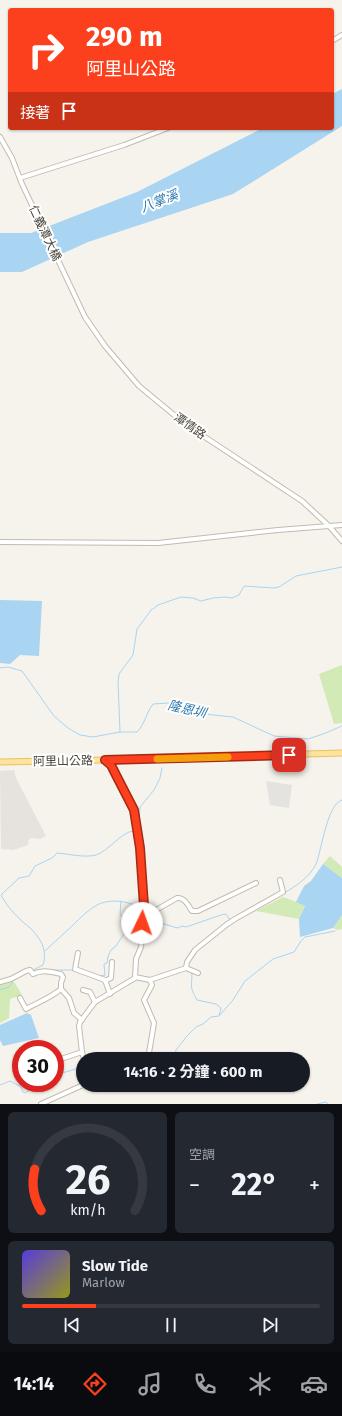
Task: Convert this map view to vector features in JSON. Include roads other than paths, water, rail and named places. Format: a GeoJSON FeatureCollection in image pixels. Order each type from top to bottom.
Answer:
{"type":"FeatureCollection","features":[{"type":"Feature","properties":{"kind":"main road","name":"阿里山公路"},"geometry":{"type":"LineString","coordinates":[[0,762],[342,753]]}},
{"type":"Feature","properties":{"kind":"street"},"geometry":{"type":"LineString","coordinates":[[0,137],[12,158],[20,178],[118,147],[163,130]]}},
{"type":"Feature","properties":{"kind":"street","name":"仁義潭大橋"},"geometry":{"type":"LineString","coordinates":[[20,178],[68,282]]}},
{"type":"Feature","properties":{"kind":"street","name":"潭情路"},"geometry":{"type":"LineString","coordinates":[[68,282],[85,317],[101,340],[139,386],[185,424],[302,501],[329,526],[342,541]]}},
{"type":"Feature","properties":{"kind":"street"},"geometry":{"type":"LineString","coordinates":[[0,542],[158,543],[342,525]]}},
{"type":"Feature","properties":{"kind":"street"},"geometry":{"type":"LineString","coordinates":[[82,1052],[79,1026],[82,1020],[95,1002],[135,978],[136,959],[141,948],[144,917],[140,848],[134,810],[114,770],[105,760]]}},
{"type":"Feature","properties":{"kind":"street"},"geometry":{"type":"LineString","coordinates":[[186,968],[187,962],[195,950],[226,925],[282,892],[280,880]]}},
{"type":"Feature","properties":{"kind":"street"},"geometry":{"type":"LineString","coordinates":[[144,917],[177,898],[183,899],[192,911],[198,911],[256,883]]}},
{"type":"Feature","properties":{"kind":"street"},"geometry":{"type":"LineString","coordinates":[[78,953],[75,969],[105,980],[112,978],[112,962]]}},
{"type":"Feature","properties":{"kind":"street"},"geometry":{"type":"LineString","coordinates":[[135,977],[150,980],[186,968]]}},
{"type":"Feature","properties":{"kind":"street"},"geometry":{"type":"LineString","coordinates":[[186,968],[194,973],[198,973]]}},
{"type":"Feature","properties":{"kind":"street"},"geometry":{"type":"LineString","coordinates":[[0,982],[11,979],[30,970],[33,974],[40,971],[61,974],[63,977],[61,983],[62,989],[69,998],[74,1013],[82,1020]]}},
{"type":"Feature","properties":{"kind":"street"},"geometry":{"type":"LineString","coordinates":[[105,980],[110,994]]}},
{"type":"Feature","properties":{"kind":"street"},"geometry":{"type":"LineString","coordinates":[[149,1052],[154,1023],[144,1000],[152,985],[150,980]]}},
{"type":"Feature","properties":{"kind":"street"},"geometry":{"type":"LineString","coordinates":[[20,998],[26,1009],[56,994],[62,989]]}},
{"type":"Feature","properties":{"kind":"street"},"geometry":{"type":"LineString","coordinates":[[83,990],[90,992],[95,1002]]}},
{"type":"Feature","properties":{"kind":"street"},"geometry":{"type":"LineString","coordinates":[[64,1058],[76,1054]]}},
{"type":"Feature","properties":{"kind":"street"},"geometry":{"type":"LineString","coordinates":[[41,1104],[76,1088]]}},
{"type":"Feature","properties":{"kind":"water","name":"八掌溪"},"geometry":{"type":"Polygon","coordinates":[[[342,89],[342,126],[233,194],[88,242],[22,272],[0,272],[0,233],[31,233],[137,192],[259,130],[334,130],[334,93],[342,89]]]}},
{"type":"Feature","properties":{"kind":"water"},"geometry":{"type":"Polygon","coordinates":[[[0,600],[42,601],[39,656],[20,655],[10,664],[0,663],[0,600]]]}},
{"type":"Feature","properties":{"kind":"water"},"geometry":{"type":"Polygon","coordinates":[[[323,864],[342,878],[342,915],[333,928],[300,937],[299,919],[305,906],[296,902],[304,886],[311,881],[323,864]]]}},
{"type":"Feature","properties":{"kind":"water"},"geometry":{"type":"Polygon","coordinates":[[[27,1013],[31,1015],[39,1038],[30,1040],[12,1040],[12,1044],[3,1046],[0,1040],[0,1025],[27,1013]]]}},
{"type":"Feature","properties":{"kind":"waterway"},"geometry":{"type":"LineString","coordinates":[[153,609],[158,605],[181,597],[193,598],[201,601],[213,598],[232,598],[239,595],[244,586],[274,588],[279,587],[296,576],[342,567]]}},
{"type":"Feature","properties":{"kind":"waterway"},"geometry":{"type":"LineString","coordinates":[[120,732],[119,674],[133,655],[137,629],[152,609]]}},
{"type":"Feature","properties":{"kind":"waterway","name":"隆恩圳"},"geometry":{"type":"LineString","coordinates":[[0,668],[8,667],[22,671],[54,716],[68,728],[80,735],[93,737],[120,732],[137,732],[142,726],[153,704],[169,703],[195,713],[233,717],[274,736],[308,739],[342,726]]}},
{"type":"Feature","properties":{"kind":"waterway"},"geometry":{"type":"LineString","coordinates":[[140,832],[142,832],[139,821],[140,807],[154,790],[160,778],[162,768]]}},
{"type":"Feature","properties":{"kind":"waterway"},"geometry":{"type":"LineString","coordinates":[[284,893],[302,881],[314,868],[332,810],[337,803],[342,800]]}},
{"type":"Feature","properties":{"kind":"waterway"},"geometry":{"type":"LineString","coordinates":[[33,970],[43,965],[44,949],[40,939],[12,910],[1,895],[19,878],[29,876],[35,866],[52,858],[57,853],[82,856],[96,855],[101,853],[128,832],[133,831],[134,834],[137,833]]}},
{"type":"Feature","properties":{"kind":"waterway"},"geometry":{"type":"LineString","coordinates":[[142,833],[148,909],[147,913]]}},
{"type":"Feature","properties":{"kind":"waterway"},"geometry":{"type":"LineString","coordinates":[[45,951],[84,914],[97,905],[120,901],[132,904],[142,909]]}},
{"type":"Feature","properties":{"kind":"waterway"},"geometry":{"type":"LineString","coordinates":[[100,976],[105,975],[104,964],[107,963],[111,950],[116,946],[129,926],[120,914],[121,901]]}},
{"type":"Feature","properties":{"kind":"waterway"},"geometry":{"type":"LineString","coordinates":[[146,918],[146,925],[150,923],[157,923],[178,928],[182,926],[186,927],[226,914],[230,920]]}},
{"type":"Feature","properties":{"kind":"waterway"},"geometry":{"type":"LineString","coordinates":[[220,1015],[233,1000],[245,981],[273,959],[294,952],[305,937],[335,931]]}},
{"type":"Feature","properties":{"kind":"waterway"},"geometry":{"type":"LineString","coordinates":[[53,970],[74,970]]}},
{"type":"Feature","properties":{"kind":"waterway"},"geometry":{"type":"LineString","coordinates":[[176,1052],[187,1036],[196,1027],[203,1024],[211,1017],[219,1016],[221,1008],[216,1004],[197,1000],[191,984],[192,972]]}},
{"type":"Feature","properties":{"kind":"waterway"},"geometry":{"type":"LineString","coordinates":[[0,990],[9,987],[13,982],[12,980]]}},
{"type":"Feature","properties":{"kind":"waterway"},"geometry":{"type":"LineString","coordinates":[[64,1072],[76,1069]]}},
{"type":"Feature","properties":{"kind":"waterway"},"geometry":{"type":"LineString","coordinates":[[0,1085],[10,1081],[12,1082]]}},
{"type":"Feature","properties":{"kind":"waterway"},"geometry":{"type":"LineString","coordinates":[[23,1092],[26,1092]]}},
{"type":"Feature","properties":{"kind":"waterway"},"geometry":{"type":"LineString","coordinates":[[317,1104],[326,1102],[328,1104]]}}]}
